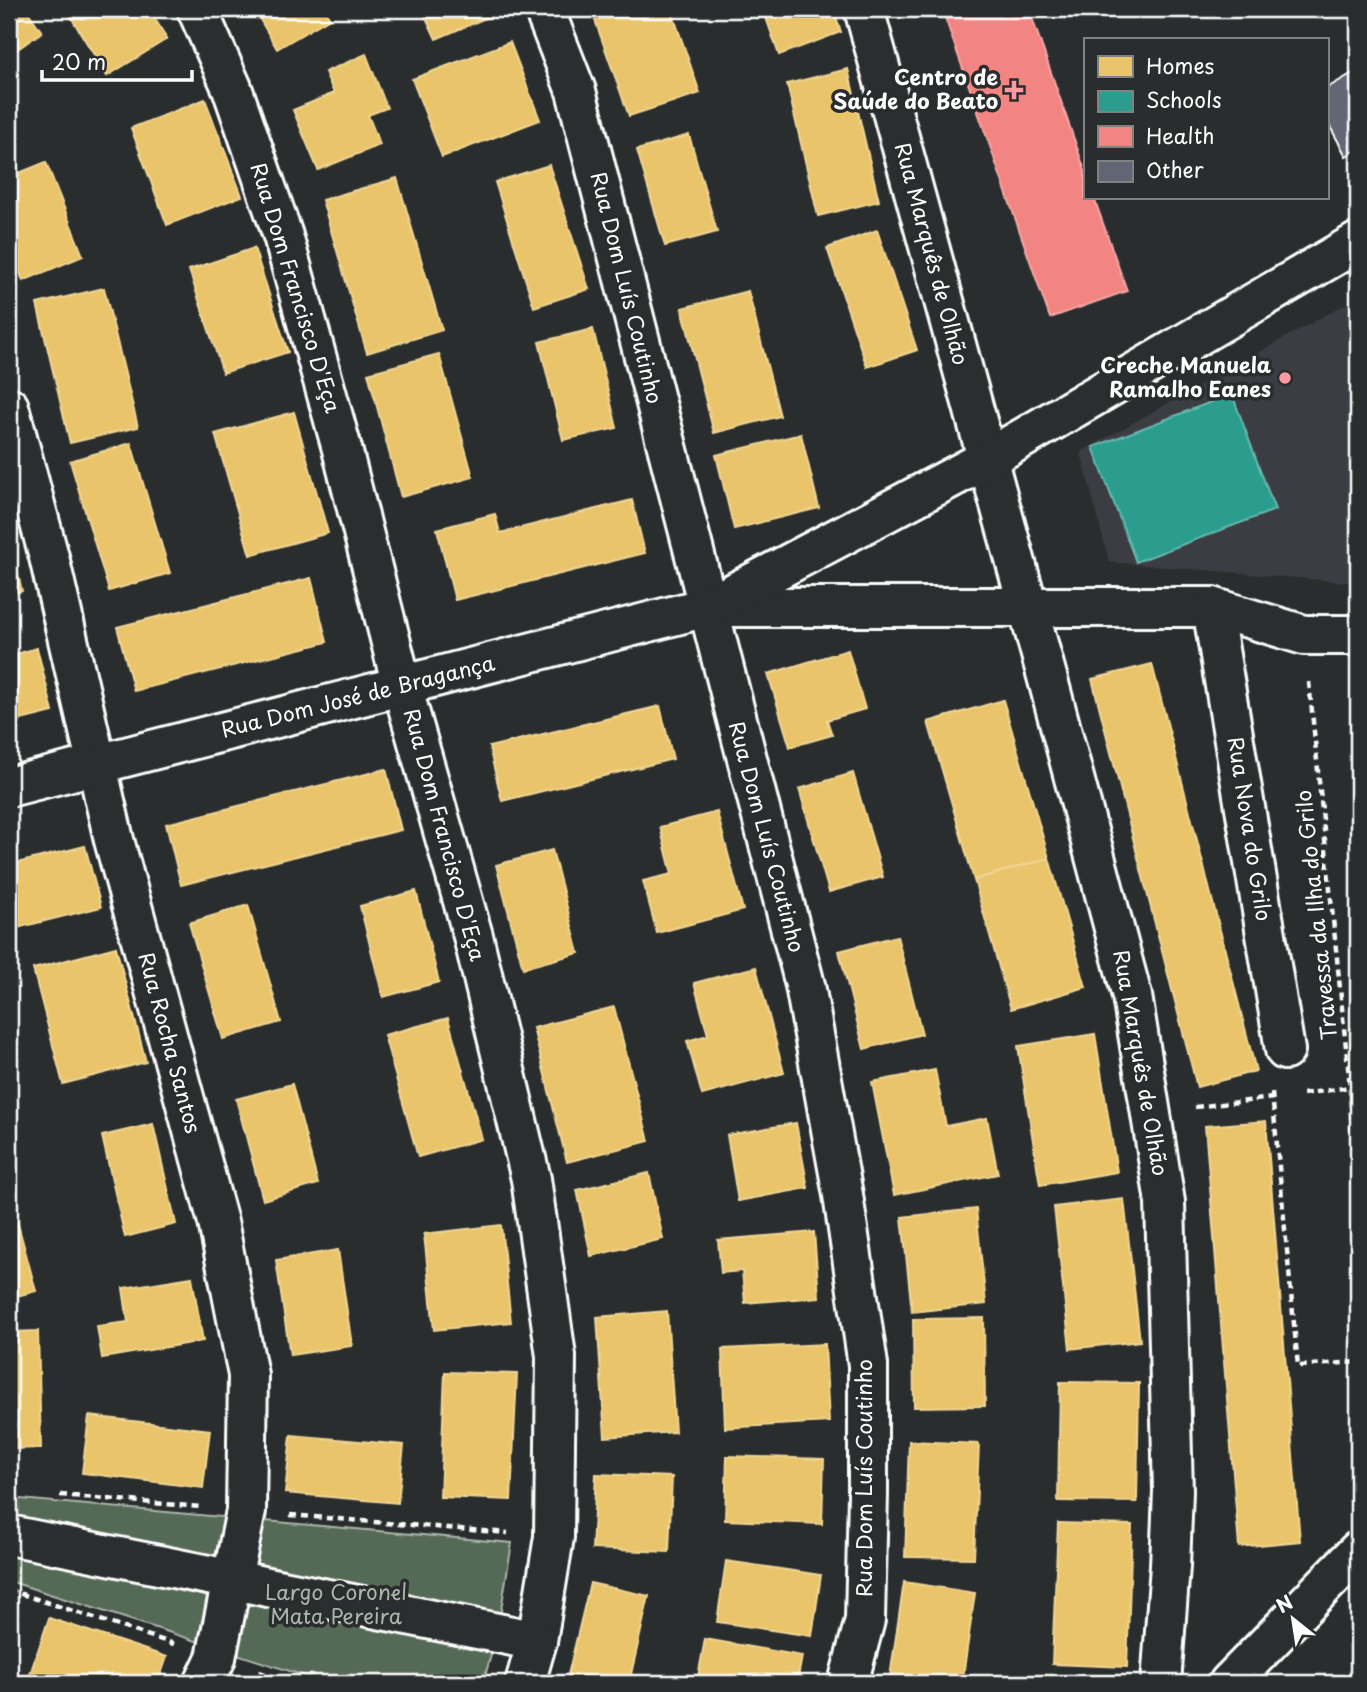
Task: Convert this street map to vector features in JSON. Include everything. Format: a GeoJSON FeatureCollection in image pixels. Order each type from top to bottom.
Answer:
{"type":"FeatureCollection","features":[{"type":"Feature","properties":{"kind":"street","name":"Rua Dom Francisco D'Eça"},"geometry":{"type":"LineString","coordinates":[[197,9],[232,88],[283,236],[342,449],[402,686],[473,936],[531,1180],[556,1356],[554,1537],[537,1641],[525,1683]]}},
{"type":"Feature","properties":{"kind":"street","name":"Rua Dom Luís Coutinho"},"geometry":{"type":"LineString","coordinates":[[544,9],[576,91],[805,985],[843,1195],[868,1365],[865,1620],[848,1683]]}},
{"type":"Feature","properties":{"kind":"street","name":"Rua Marquês de Olhão"},"geometry":{"type":"LineString","coordinates":[[864,9],[1132,996],[1165,1202],[1172,1491],[1170,1566],[1161,1683]]}},
{"type":"Feature","properties":{"kind":"street"},"geometry":{"type":"LineString","coordinates":[[707,607],[987,459],[1358,242]]}},
{"type":"Feature","properties":{"kind":"street","name":"Rua Rocha Santos"},"geometry":{"type":"LineString","coordinates":[[9,407],[49,556],[114,840],[218,1222],[248,1375],[246,1511],[233,1580],[210,1671]]}},
{"type":"Feature","properties":{"kind":"street","name":"Rua Dom José de Bragança"},"geometry":{"type":"LineString","coordinates":[[9,787],[707,607]]}},
{"type":"Feature","properties":{"kind":"street"},"geometry":{"type":"LineString","coordinates":[[707,607],[1212,607],[1304,635],[1358,635]]}},
{"type":"Feature","properties":{"kind":"street","name":"Rua Nova do Grilo"},"geometry":{"type":"LineString","coordinates":[[1212,607],[1285,1050]]}},
{"type":"Feature","properties":{"kind":"street"},"geometry":{"type":"LineString","coordinates":[[9,1535],[537,1641]]}},
{"type":"Feature","properties":{"kind":"street"},"geometry":{"type":"LineString","coordinates":[[1229,1683],[1358,1551]]}},
{"type":"Feature","properties":{"kind":"path","name":"Travessa da Ilha do Grilo"},"geometry":{"type":"LineString","coordinates":[[1304,635],[1350,1087],[1358,1275]]}},
{"type":"Feature","properties":{"kind":"path"},"geometry":{"type":"LineString","coordinates":[[1285,1050],[1269,1068],[1298,1366],[1358,1362]]}},
{"type":"Feature","properties":{"kind":"path"},"geometry":{"type":"LineString","coordinates":[[1299,1094],[1350,1087]]}},
{"type":"Feature","properties":{"kind":"path"},"geometry":{"type":"LineString","coordinates":[[1151,1112],[1286,1096]]}},
{"type":"Feature","properties":{"kind":"path"},"geometry":{"type":"LineString","coordinates":[[9,1590],[210,1671],[295,1683]]}},
{"type":"Feature","properties":{"kind":"shaded area","name":"Creche Manuela Ramalho Eanes"},"geometry":{"type":"Polygon","coordinates":[[[1356,298],[1358,583],[1109,562],[1081,452],[1356,298]]]}},
{"type":"Feature","properties":{"kind":"green space","name":"Largo Coronel Mata Pereira"},"geometry":{"type":"Polygon","coordinates":[[[9,1498],[512,1543],[497,1634],[483,1683],[327,1683],[9,1581],[9,1498]]]}},
{"type":"Feature","properties":{"kind":"building: Homes"},"geometry":{"type":"Polygon","coordinates":[[[9,9],[26,9],[42,32],[9,55],[9,9]]]}},
{"type":"Feature","properties":{"kind":"building: Homes"},"geometry":{"type":"Polygon","coordinates":[[[66,9],[149,9],[167,39],[107,76],[66,9]]]}},
{"type":"Feature","properties":{"kind":"building: Homes"},"geometry":{"type":"Polygon","coordinates":[[[254,9],[324,9],[330,18],[277,49],[254,9]]]}},
{"type":"Feature","properties":{"kind":"building: Homes"},"geometry":{"type":"Polygon","coordinates":[[[422,9],[499,9],[500,12],[436,39],[422,9]]]}},
{"type":"Feature","properties":{"kind":"building: Homes"},"geometry":{"type":"Polygon","coordinates":[[[591,9],[671,9],[700,93],[629,116],[591,9]]]}},
{"type":"Feature","properties":{"kind":"building: Homes"},"geometry":{"type":"Polygon","coordinates":[[[763,9],[833,9],[841,32],[779,55],[763,9]]]}},
{"type":"Feature","properties":{"kind":"building: Homes"},"geometry":{"type":"Polygon","coordinates":[[[510,42],[540,120],[442,157],[412,79],[510,42]]]}},
{"type":"Feature","properties":{"kind":"building: Homes"},"geometry":{"type":"Polygon","coordinates":[[[366,54],[387,108],[368,115],[380,145],[318,170],[293,110],[334,93],[325,72],[366,54]]]}},
{"type":"Feature","properties":{"kind":"building: Homes"},"geometry":{"type":"Polygon","coordinates":[[[848,69],[879,201],[818,216],[787,84],[848,69]]]}},
{"type":"Feature","properties":{"kind":"building: Homes"},"geometry":{"type":"Polygon","coordinates":[[[205,99],[242,196],[167,225],[131,128],[205,99]]]}},
{"type":"Feature","properties":{"kind":"building: Homes"},"geometry":{"type":"Polygon","coordinates":[[[689,135],[717,232],[665,246],[637,150],[689,135]]]}},
{"type":"Feature","properties":{"kind":"building: Homes"},"geometry":{"type":"Polygon","coordinates":[[[46,162],[83,256],[23,281],[9,245],[9,177],[46,162]]]}},
{"type":"Feature","properties":{"kind":"building: Homes"},"geometry":{"type":"Polygon","coordinates":[[[549,165],[589,289],[534,307],[495,182],[549,165]]]}},
{"type":"Feature","properties":{"kind":"building: Homes"},"geometry":{"type":"Polygon","coordinates":[[[397,178],[442,330],[367,353],[322,200],[397,178]]]}},
{"type":"Feature","properties":{"kind":"building: Homes"},"geometry":{"type":"Polygon","coordinates":[[[877,230],[917,350],[867,367],[827,248],[877,230]]]}},
{"type":"Feature","properties":{"kind":"building: Homes"},"geometry":{"type":"Polygon","coordinates":[[[254,248],[288,352],[223,373],[189,270],[254,248]]]}},
{"type":"Feature","properties":{"kind":"building: Homes"},"geometry":{"type":"Polygon","coordinates":[[[104,288],[138,427],[70,443],[37,304],[104,288]]]}},
{"type":"Feature","properties":{"kind":"building: Homes"},"geometry":{"type":"Polygon","coordinates":[[[748,291],[780,416],[714,433],[682,308],[748,291]]]}},
{"type":"Feature","properties":{"kind":"building: Homes"},"geometry":{"type":"Polygon","coordinates":[[[593,329],[617,428],[563,440],[539,342],[593,329]]]}},
{"type":"Feature","properties":{"kind":"building: Homes"},"geometry":{"type":"Polygon","coordinates":[[[439,354],[473,477],[401,497],[368,373],[439,354]]]}},
{"type":"Feature","properties":{"kind":"building: Homes"},"geometry":{"type":"Polygon","coordinates":[[[294,412],[328,533],[250,555],[215,434],[294,412]]]}},
{"type":"Feature","properties":{"kind":"building: Homes"},"geometry":{"type":"Polygon","coordinates":[[[801,434],[819,508],[734,529],[716,455],[801,434]]]}},
{"type":"Feature","properties":{"kind":"building: Homes"},"geometry":{"type":"Polygon","coordinates":[[[131,443],[170,573],[109,591],[70,461],[131,443]]]}},
{"type":"Feature","properties":{"kind":"building: Homes"},"geometry":{"type":"Polygon","coordinates":[[[632,500],[645,553],[455,600],[437,529],[495,514],[500,533],[632,500]]]}},
{"type":"Feature","properties":{"kind":"building: Homes"},"geometry":{"type":"Polygon","coordinates":[[[9,538],[22,591],[9,594],[9,538]]]}},
{"type":"Feature","properties":{"kind":"building: Homes"},"geometry":{"type":"Polygon","coordinates":[[[311,578],[327,642],[134,691],[117,627],[311,578]]]}},
{"type":"Feature","properties":{"kind":"building: Homes"},"geometry":{"type":"Polygon","coordinates":[[[37,648],[53,712],[9,723],[9,656],[37,648]]]}},
{"type":"Feature","properties":{"kind":"building: Homes"},"geometry":{"type":"Polygon","coordinates":[[[848,650],[865,709],[827,720],[832,735],[790,747],[768,674],[848,650]]]}},
{"type":"Feature","properties":{"kind":"building: Homes"},"geometry":{"type":"Polygon","coordinates":[[[1152,664],[1256,1071],[1197,1087],[1092,679],[1152,664]]]}},
{"type":"Feature","properties":{"kind":"building: Homes"},"geometry":{"type":"Polygon","coordinates":[[[1003,700],[1049,858],[974,880],[928,722],[1003,700]]]}},
{"type":"Feature","properties":{"kind":"building: Homes"},"geometry":{"type":"Polygon","coordinates":[[[660,706],[673,759],[502,801],[489,747],[660,706]]]}},
{"type":"Feature","properties":{"kind":"building: Homes"},"geometry":{"type":"Polygon","coordinates":[[[386,769],[401,830],[181,885],[166,824],[386,769]]]}},
{"type":"Feature","properties":{"kind":"building: Homes"},"geometry":{"type":"Polygon","coordinates":[[[853,773],[883,877],[829,892],[799,789],[853,773]]]}},
{"type":"Feature","properties":{"kind":"building: Homes"},"geometry":{"type":"Polygon","coordinates":[[[717,812],[743,910],[657,933],[643,881],[672,874],[660,827],[717,812]]]}},
{"type":"Feature","properties":{"kind":"building: Homes"},"geometry":{"type":"Polygon","coordinates":[[[85,846],[101,907],[9,930],[9,865],[85,846]]]}},
{"type":"Feature","properties":{"kind":"building: Homes"},"geometry":{"type":"Polygon","coordinates":[[[552,850],[579,953],[523,968],[496,865],[552,850]]]}},
{"type":"Feature","properties":{"kind":"building: Homes"},"geometry":{"type":"Polygon","coordinates":[[[1049,858],[1086,987],[1011,1009],[974,880],[1049,858]]]}},
{"type":"Feature","properties":{"kind":"building: Homes"},"geometry":{"type":"Polygon","coordinates":[[[416,891],[439,982],[383,997],[360,906],[416,891]]]}},
{"type":"Feature","properties":{"kind":"building: Homes"},"geometry":{"type":"Polygon","coordinates":[[[248,905],[281,1022],[223,1039],[189,923],[248,905]]]}},
{"type":"Feature","properties":{"kind":"building: Homes"},"geometry":{"type":"Polygon","coordinates":[[[897,936],[922,1034],[864,1049],[839,951],[897,936]]]}},
{"type":"Feature","properties":{"kind":"building: Homes"},"geometry":{"type":"Polygon","coordinates":[[[116,947],[146,1062],[63,1084],[33,969],[116,947]]]}},
{"type":"Feature","properties":{"kind":"building: Homes"},"geometry":{"type":"Polygon","coordinates":[[[756,967],[784,1073],[702,1095],[687,1041],[708,1035],[694,983],[756,967]]]}},
{"type":"Feature","properties":{"kind":"building: Homes"},"geometry":{"type":"Polygon","coordinates":[[[614,1007],[649,1141],[567,1162],[533,1028],[614,1007]]]}},
{"type":"Feature","properties":{"kind":"building: Homes"},"geometry":{"type":"Polygon","coordinates":[[[448,1018],[482,1139],[418,1157],[384,1035],[448,1018]]]}},
{"type":"Feature","properties":{"kind":"building: Homes"},"geometry":{"type":"Polygon","coordinates":[[[1095,1034],[1117,1172],[1040,1185],[1018,1046],[1095,1034]]]}},
{"type":"Feature","properties":{"kind":"building: Homes"},"geometry":{"type":"Polygon","coordinates":[[[935,1070],[946,1126],[987,1118],[998,1174],[894,1195],[872,1082],[935,1070]]]}},
{"type":"Feature","properties":{"kind":"building: Homes"},"geometry":{"type":"Polygon","coordinates":[[[292,1084],[318,1184],[263,1200],[236,1099],[292,1084]]]}},
{"type":"Feature","properties":{"kind":"building: Homes"},"geometry":{"type":"Polygon","coordinates":[[[1266,1121],[1300,1541],[1239,1547],[1205,1126],[1266,1121]]]}},
{"type":"Feature","properties":{"kind":"building: Homes"},"geometry":{"type":"Polygon","coordinates":[[[796,1123],[808,1188],[738,1201],[727,1135],[796,1123]]]}},
{"type":"Feature","properties":{"kind":"building: Homes"},"geometry":{"type":"Polygon","coordinates":[[[153,1124],[176,1224],[125,1237],[102,1136],[153,1124]]]}},
{"type":"Feature","properties":{"kind":"building: Homes"},"geometry":{"type":"Polygon","coordinates":[[[649,1173],[663,1239],[591,1256],[577,1190],[649,1173]]]}},
{"type":"Feature","properties":{"kind":"building: Homes"},"geometry":{"type":"Polygon","coordinates":[[[9,1191],[36,1291],[9,1298],[9,1191]]]}},
{"type":"Feature","properties":{"kind":"building: Homes"},"geometry":{"type":"Polygon","coordinates":[[[1124,1199],[1140,1341],[1070,1349],[1054,1207],[1124,1199]]]}},
{"type":"Feature","properties":{"kind":"building: Homes"},"geometry":{"type":"Polygon","coordinates":[[[976,1209],[986,1304],[912,1312],[902,1217],[976,1209]]]}},
{"type":"Feature","properties":{"kind":"building: Homes"},"geometry":{"type":"Polygon","coordinates":[[[501,1225],[511,1322],[434,1330],[424,1234],[501,1225]]]}},
{"type":"Feature","properties":{"kind":"building: Homes"},"geometry":{"type":"Polygon","coordinates":[[[814,1232],[819,1297],[745,1303],[742,1271],[721,1273],[718,1240],[814,1232]]]}},
{"type":"Feature","properties":{"kind":"building: Homes"},"geometry":{"type":"Polygon","coordinates":[[[338,1250],[352,1346],[290,1355],[276,1260],[338,1250]]]}},
{"type":"Feature","properties":{"kind":"building: Homes"},"geometry":{"type":"Polygon","coordinates":[[[192,1277],[203,1341],[102,1358],[97,1326],[128,1322],[123,1288],[192,1277]]]}},
{"type":"Feature","properties":{"kind":"building: Homes"},"geometry":{"type":"Polygon","coordinates":[[[667,1311],[675,1432],[605,1437],[597,1317],[667,1311]]]}},
{"type":"Feature","properties":{"kind":"building: Homes"},"geometry":{"type":"Polygon","coordinates":[[[984,1318],[985,1406],[914,1407],[913,1319],[984,1318]]]}},
{"type":"Feature","properties":{"kind":"building: Homes"},"geometry":{"type":"Polygon","coordinates":[[[38,1331],[41,1448],[9,1449],[9,1332],[38,1331]]]}},
{"type":"Feature","properties":{"kind":"building: Homes"},"geometry":{"type":"Polygon","coordinates":[[[825,1344],[829,1422],[725,1428],[722,1349],[825,1344]]]}},
{"type":"Feature","properties":{"kind":"building: Homes"},"geometry":{"type":"Polygon","coordinates":[[[445,1372],[517,1374],[511,1500],[440,1497],[445,1372]]]}},
{"type":"Feature","properties":{"kind":"building: Homes"},"geometry":{"type":"Polygon","coordinates":[[[1060,1382],[1139,1383],[1137,1502],[1058,1501],[1060,1382]]]}},
{"type":"Feature","properties":{"kind":"building: Homes"},"geometry":{"type":"Polygon","coordinates":[[[89,1416],[210,1430],[203,1488],[82,1473],[89,1416]]]}},
{"type":"Feature","properties":{"kind":"building: Homes"},"geometry":{"type":"Polygon","coordinates":[[[291,1435],[404,1445],[398,1503],[285,1493],[291,1435]]]}},
{"type":"Feature","properties":{"kind":"building: Homes"},"geometry":{"type":"Polygon","coordinates":[[[909,1441],[979,1444],[974,1558],[905,1557],[909,1441]]]}},
{"type":"Feature","properties":{"kind":"building: Homes"},"geometry":{"type":"Polygon","coordinates":[[[727,1456],[824,1459],[822,1524],[725,1520],[727,1456]]]}},
{"type":"Feature","properties":{"kind":"building: Homes"},"geometry":{"type":"Polygon","coordinates":[[[596,1474],[672,1477],[669,1552],[592,1549],[596,1474]]]}},
{"type":"Feature","properties":{"kind":"building: Homes"},"geometry":{"type":"Polygon","coordinates":[[[1058,1523],[1132,1525],[1127,1667],[1052,1664],[1058,1523]]]}},
{"type":"Feature","properties":{"kind":"building: Homes"},"geometry":{"type":"Polygon","coordinates":[[[726,1561],[821,1575],[812,1636],[717,1622],[726,1561]]]}},
{"type":"Feature","properties":{"kind":"building: Homes"},"geometry":{"type":"Polygon","coordinates":[[[904,1582],[975,1593],[962,1683],[936,1683],[890,1677],[904,1582]]]}},
{"type":"Feature","properties":{"kind":"building: Homes"},"geometry":{"type":"Polygon","coordinates":[[[590,1583],[649,1596],[629,1683],[566,1683],[590,1583]]]}},
{"type":"Feature","properties":{"kind":"building: Homes"},"geometry":{"type":"Polygon","coordinates":[[[49,1618],[167,1657],[158,1683],[36,1683],[28,1680],[49,1618]]]}},
{"type":"Feature","properties":{"kind":"building: Homes"},"geometry":{"type":"Polygon","coordinates":[[[705,1639],[802,1656],[797,1683],[697,1682],[705,1639]]]}},
{"type":"Feature","properties":{"kind":"building: Schools"},"geometry":{"type":"Polygon","coordinates":[[[1232,394],[1275,510],[1136,562],[1093,447],[1232,394]]]}},
{"type":"Feature","properties":{"kind":"building: Health","name":"Centro de Saúde do Beato"},"geometry":{"type":"Polygon","coordinates":[[[942,9],[1029,9],[1084,168],[1084,200],[1095,200],[1127,291],[1050,318],[942,9]]]}},
{"type":"Feature","properties":{"kind":"building: Other"},"geometry":{"type":"Polygon","coordinates":[[[1358,70],[1358,149],[1346,156],[1328,123],[1328,87],[1358,70]]]}},
{"type":"Feature","properties":{"kind":"place","name":"Centro de Saúde do Beato"},"geometry":{"type":"Point","coordinates":[1014,90]}},
{"type":"Feature","properties":{"kind":"place","name":"Creche Manuela Ramalho Eanes"},"geometry":{"type":"Point","coordinates":[1285,378]}}]}
